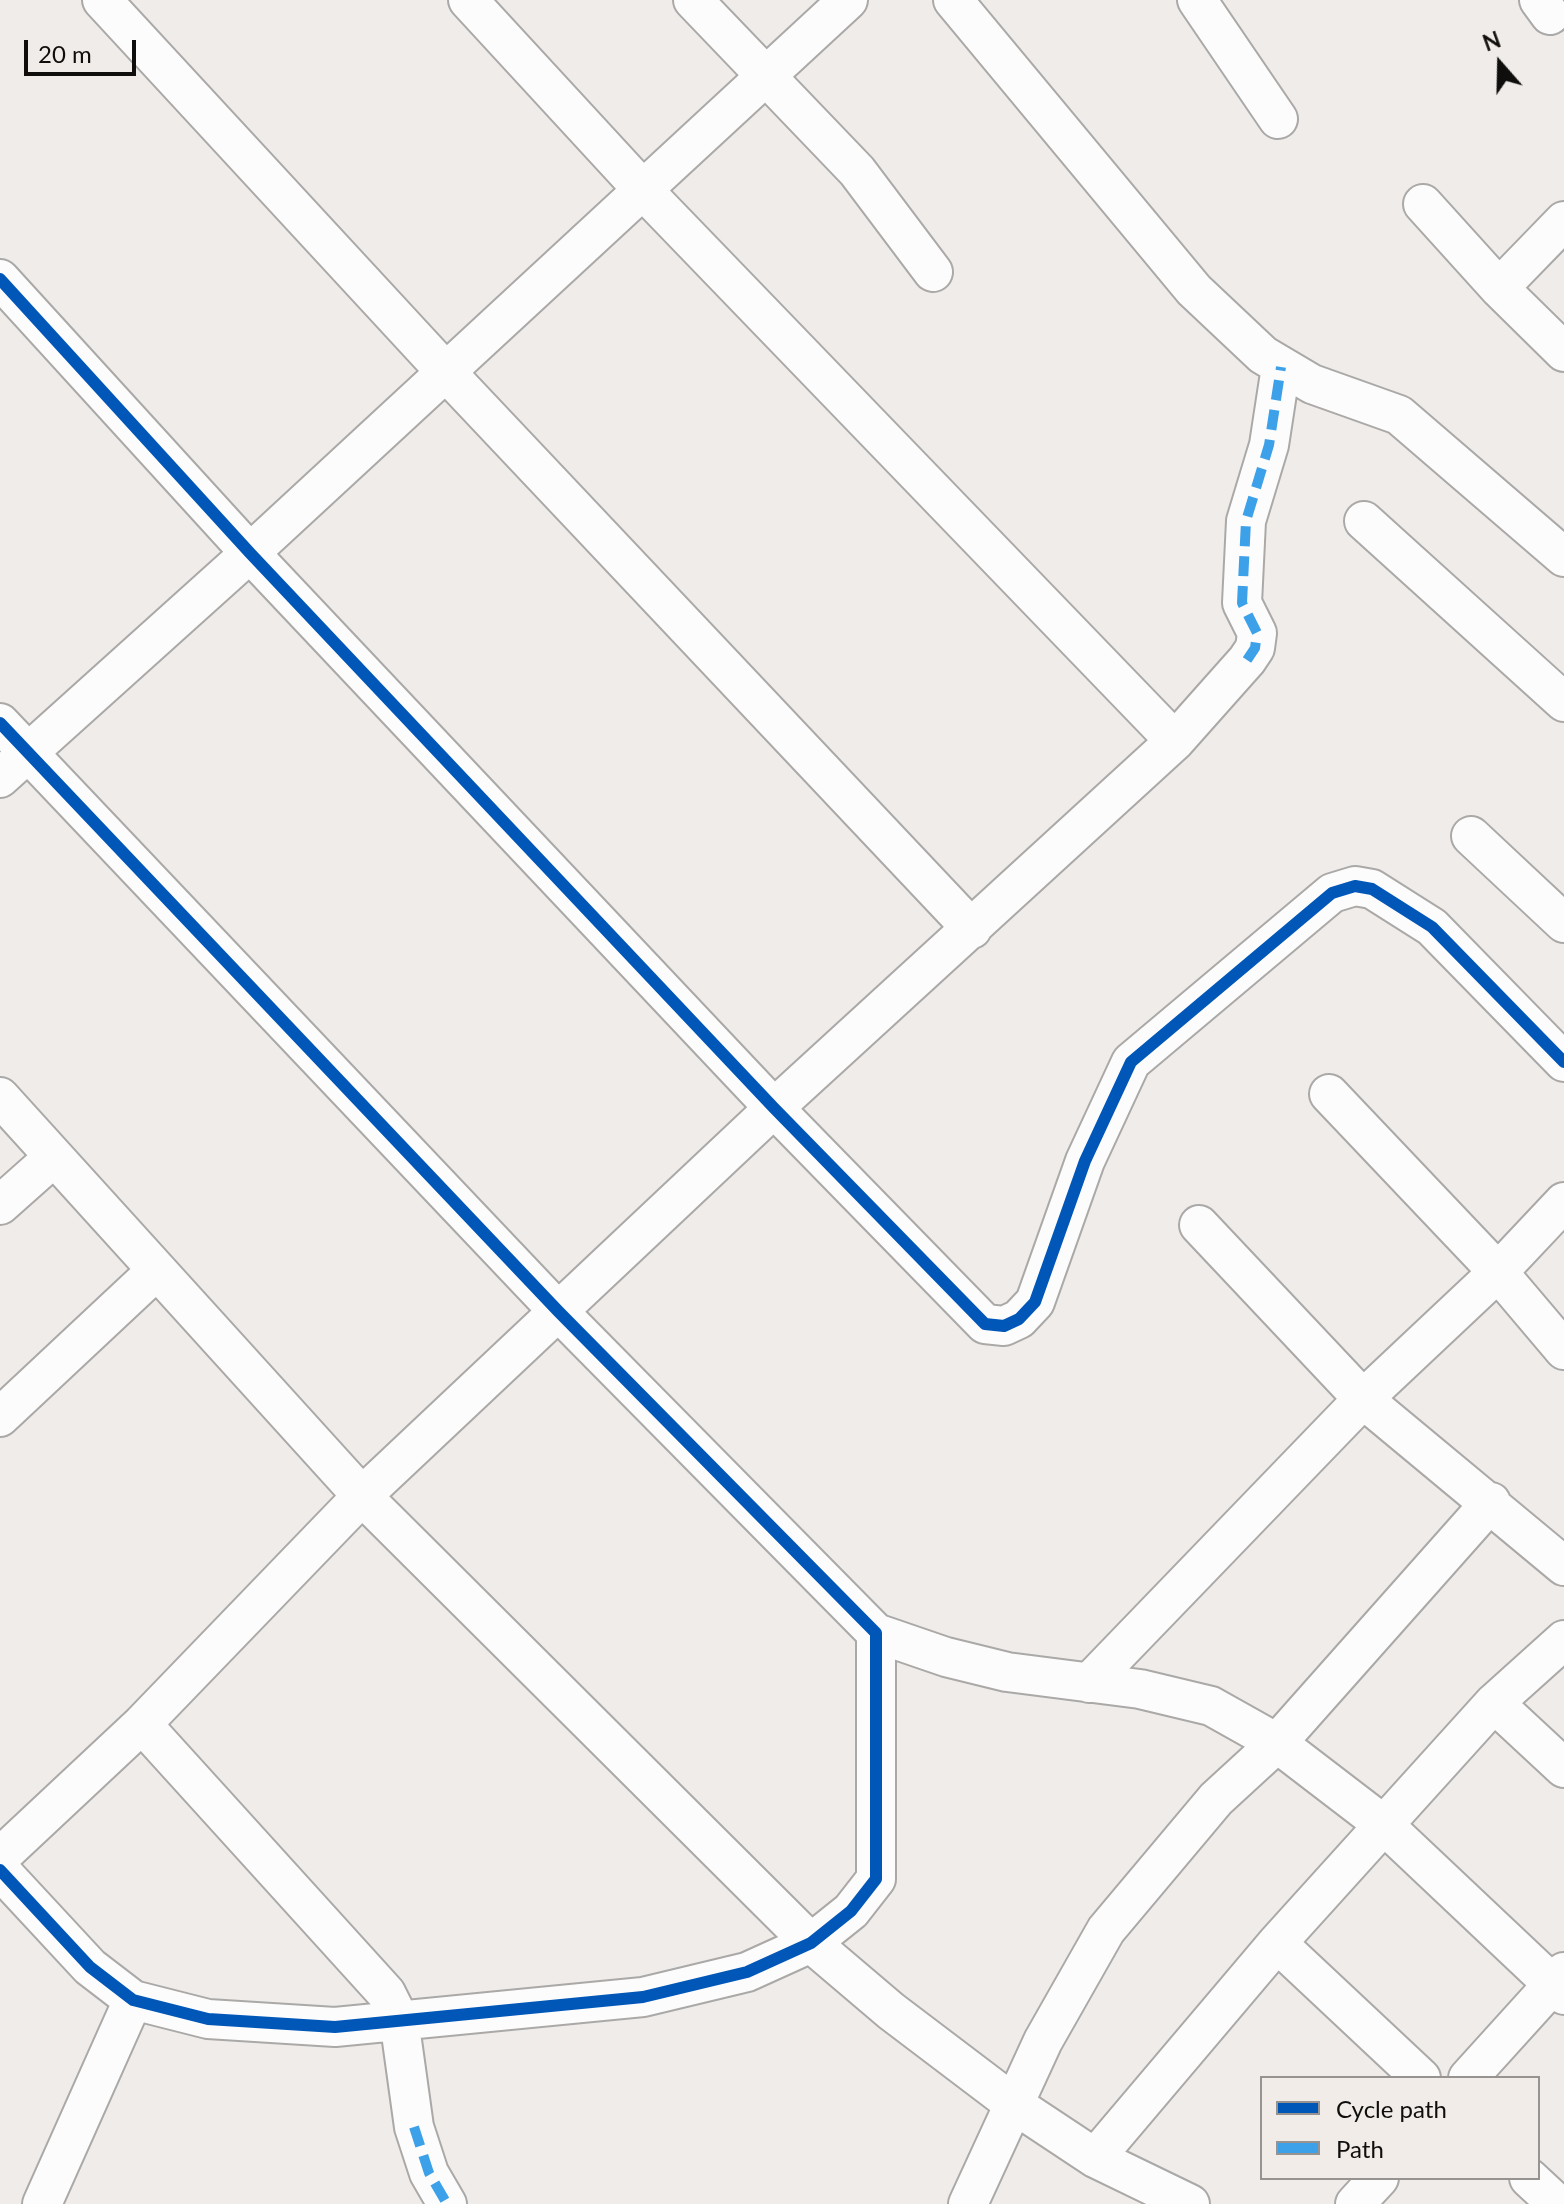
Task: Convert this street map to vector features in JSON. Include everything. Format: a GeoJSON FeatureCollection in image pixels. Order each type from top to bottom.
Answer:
{"type":"FeatureCollection","features":[{"type":"Feature","properties":{"kind":"street"},"geometry":{"type":"LineString","coordinates":[[102,0],[444,370],[972,929]]}},
{"type":"Feature","properties":{"kind":"street"},"geometry":{"type":"LineString","coordinates":[[468,0],[644,191],[1175,741]]}},
{"type":"Feature","properties":{"kind":"street"},"geometry":{"type":"LineString","coordinates":[[693,0],[857,171],[933,272]]}},
{"type":"Feature","properties":{"kind":"street"},"geometry":{"type":"LineString","coordinates":[[0,778],[250,553],[444,370],[644,191],[848,0]]}},
{"type":"Feature","properties":{"kind":"street"},"geometry":{"type":"LineString","coordinates":[[953,0],[1194,290],[1263,355],[1296,375],[1399,415],[1564,557]]}},
{"type":"Feature","properties":{"kind":"street"},"geometry":{"type":"LineString","coordinates":[[1197,0],[1278,119]]}},
{"type":"Feature","properties":{"kind":"street"},"geometry":{"type":"LineString","coordinates":[[1423,204],[1499,288],[1564,352]]}},
{"type":"Feature","properties":{"kind":"street"},"geometry":{"type":"LineString","coordinates":[[1499,288],[1564,221]]}},
{"type":"Feature","properties":{"kind":"street"},"geometry":{"type":"LineString","coordinates":[[0,279],[250,553],[774,1108],[985,1324],[1004,1326],[1019,1319],[1035,1302],[1085,1161],[1131,1062],[1332,893],[1355,886],[1372,889],[1432,927],[1564,1062]]}},
{"type":"Feature","properties":{"kind":"street"},"geometry":{"type":"LineString","coordinates":[[0,1857],[142,1724],[362,1496],[774,1108],[1175,741],[1255,648],[1257,633],[1253,619],[1242,603],[1246,521],[1269,445],[1296,375]]}},
{"type":"Feature","properties":{"kind":"street"},"geometry":{"type":"LineString","coordinates":[[1364,521],[1564,702]]}},
{"type":"Feature","properties":{"kind":"street"},"geometry":{"type":"LineString","coordinates":[[0,723],[558,1311],[876,1633],[946,1657],[1007,1672],[1173,1694],[1211,1706],[1277,1743],[1384,1825],[1560,1984],[1470,2076]]}},
{"type":"Feature","properties":{"kind":"street"},"geometry":{"type":"LineString","coordinates":[[1471,836],[1564,923]]}},
{"type":"Feature","properties":{"kind":"street"},"geometry":{"type":"LineString","coordinates":[[1329,1094],[1498,1272],[1564,1350]]}},
{"type":"Feature","properties":{"kind":"street"},"geometry":{"type":"LineString","coordinates":[[0,1097],[362,1496],[811,1943],[891,2011],[1015,2105],[1095,2158],[1190,2204]]}},
{"type":"Feature","properties":{"kind":"street"},"geometry":{"type":"LineString","coordinates":[[0,1205],[54,1157]]}},
{"type":"Feature","properties":{"kind":"street"},"geometry":{"type":"LineString","coordinates":[[1089,1683],[1363,1399],[1498,1272],[1564,1202]]}},
{"type":"Feature","properties":{"kind":"street"},"geometry":{"type":"LineString","coordinates":[[1199,1225],[1363,1399],[1491,1502],[1564,1566]]}},
{"type":"Feature","properties":{"kind":"street"},"geometry":{"type":"LineString","coordinates":[[0,1417],[157,1270]]}},
{"type":"Feature","properties":{"kind":"street"},"geometry":{"type":"LineString","coordinates":[[968,2204],[1043,2041],[1106,1930],[1216,1799],[1277,1743],[1491,1502]]}},
{"type":"Feature","properties":{"kind":"street"},"geometry":{"type":"LineString","coordinates":[[0,1870],[90,1967],[133,2000],[208,2019],[401,2029],[643,1997],[747,1972],[811,1943],[851,1911],[876,1879],[876,1633]]}},
{"type":"Feature","properties":{"kind":"street"},"geometry":{"type":"LineString","coordinates":[[1095,2158],[1277,1943],[1494,1703],[1564,1640]]}},
{"type":"Feature","properties":{"kind":"street"},"geometry":{"type":"LineString","coordinates":[[1494,1703],[1564,1768]]}},
{"type":"Feature","properties":{"kind":"street"},"geometry":{"type":"LineString","coordinates":[[142,1724],[386,1993],[401,2029],[414,2127],[429,2173],[447,2204]]}},
{"type":"Feature","properties":{"kind":"street"},"geometry":{"type":"LineString","coordinates":[[1277,1943],[1419,2076]]}},
{"type":"Feature","properties":{"kind":"street"},"geometry":{"type":"LineString","coordinates":[[42,2204],[133,2000]]}},
{"type":"Feature","properties":{"kind":"street"},"geometry":{"type":"LineString","coordinates":[[1355,2204],[1377,2180]]}},
{"type":"Feature","properties":{"kind":"street"},"geometry":{"type":"LineString","coordinates":[[1531,2180],[1557,2204]]}},
{"type":"Feature","properties":{"kind":"marked path"},"geometry":{"type":"LineString","coordinates":[[1247,660],[1255,648],[1257,633],[1242,603],[1246,521],[1269,445],[1281,367]]}},
{"type":"Feature","properties":{"kind":"marked path"},"geometry":{"type":"LineString","coordinates":[[414,2127],[429,2173],[447,2204]]}},
{"type":"Feature","properties":{"kind":"cycle path"},"geometry":{"type":"LineString","coordinates":[[0,279],[250,553],[774,1108],[985,1324],[1004,1326],[1019,1319],[1035,1302],[1085,1161],[1131,1062],[1332,893],[1355,886],[1372,889],[1432,927],[1564,1062]]}},
{"type":"Feature","properties":{"kind":"cycle path"},"geometry":{"type":"LineString","coordinates":[[0,723],[558,1311],[876,1633],[876,1879],[851,1911],[811,1943],[747,1972],[643,1997],[335,2027],[208,2019],[133,2000],[90,1967],[0,1870]]}}]}
